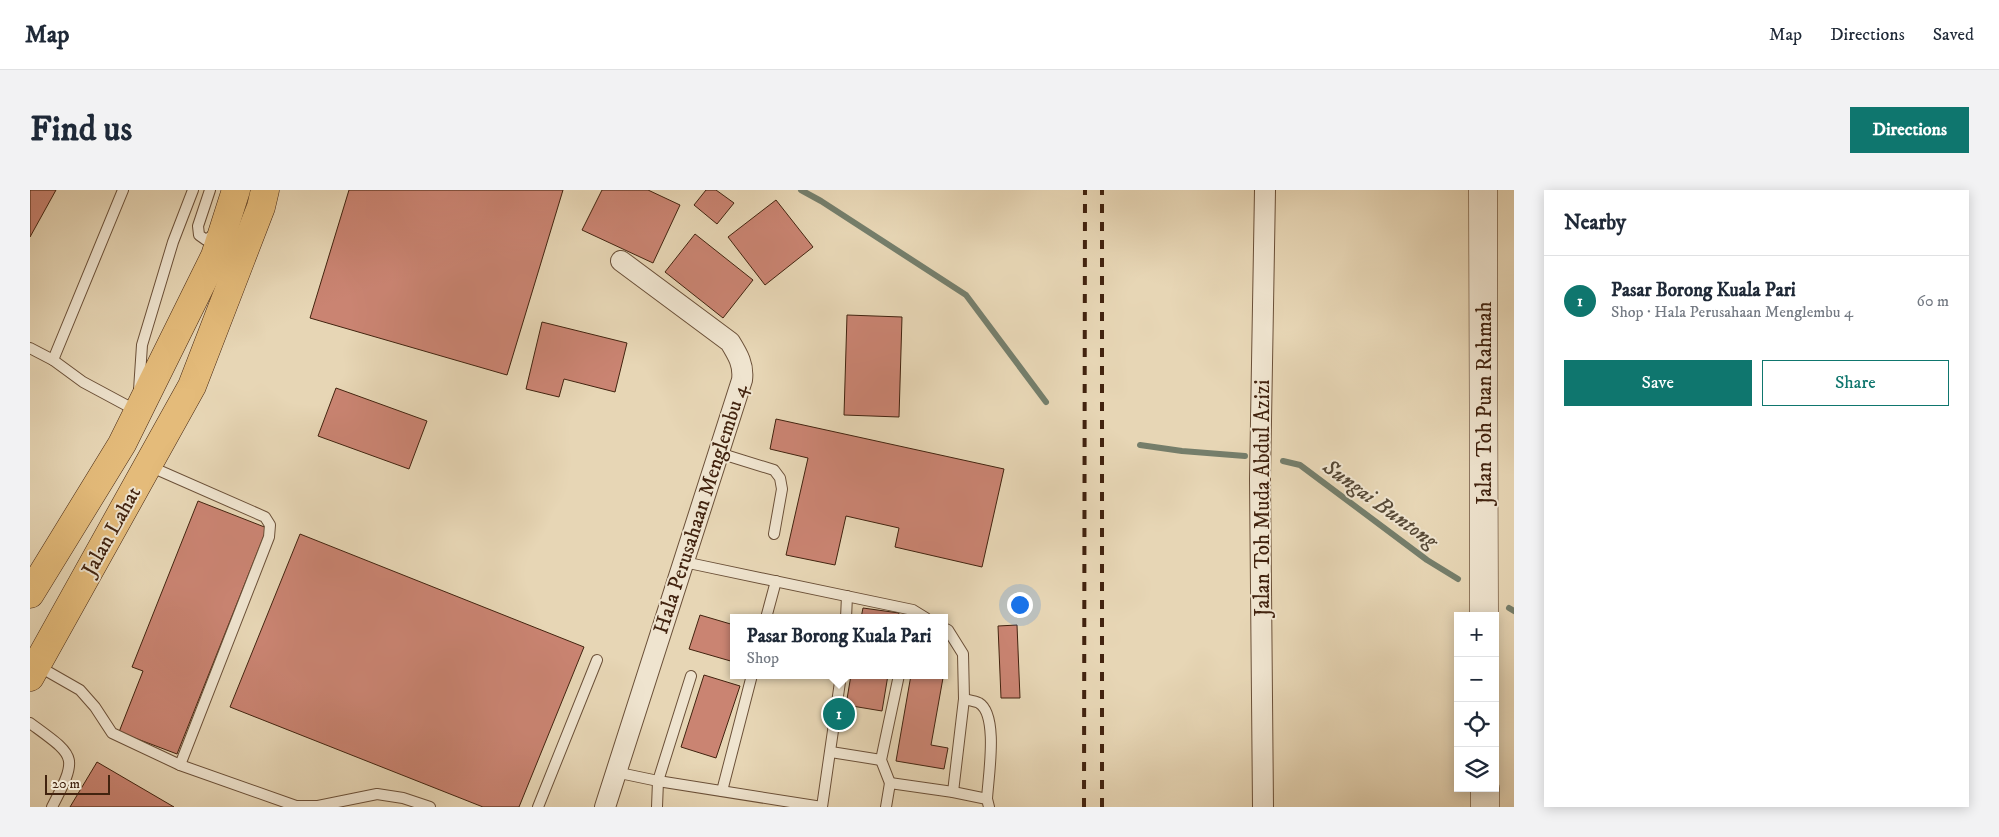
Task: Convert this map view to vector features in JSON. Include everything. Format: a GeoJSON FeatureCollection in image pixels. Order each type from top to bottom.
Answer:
{"type":"FeatureCollection","features":[{"type":"Feature","properties":{"kind":"main road"},"geometry":{"type":"LineString","coordinates":[[30,594],[117,452],[138,412],[215,256],[236,190]]}},
{"type":"Feature","properties":{"kind":"main road","name":"Jalan Lahat"},"geometry":{"type":"LineString","coordinates":[[34,671],[192,386],[261,207],[265,190]]}},
{"type":"Feature","properties":{"kind":"street","name":"Jalan Toh Muda Abdul Azizi"},"geometry":{"type":"LineString","coordinates":[[1263,807],[1260,479],[1265,190]]}},
{"type":"Feature","properties":{"kind":"street","name":"Jalan Toh Puan Rahmah"},"geometry":{"type":"LineString","coordinates":[[1483,190],[1484,612]]}},
{"type":"Feature","properties":{"kind":"street","name":"Hala Perusahaan Menglembu 4"},"geometry":{"type":"LineString","coordinates":[[605,807],[744,371],[739,356],[730,342],[622,261]]}},
{"type":"Feature","properties":{"kind":"street"},"geometry":{"type":"LineString","coordinates":[[1485,792],[1485,807]]}},
{"type":"Feature","properties":{"kind":"lane"},"geometry":{"type":"LineString","coordinates":[[53,360],[123,190]]}},
{"type":"Feature","properties":{"kind":"lane"},"geometry":{"type":"LineString","coordinates":[[30,348],[53,360],[83,382],[138,412],[139,363],[142,345],[173,242],[193,190]]}},
{"type":"Feature","properties":{"kind":"lane"},"geometry":{"type":"LineString","coordinates":[[210,190],[198,226],[199,235],[206,240],[213,236],[225,223]]}},
{"type":"Feature","properties":{"kind":"lane"},"geometry":{"type":"LineString","coordinates":[[719,453],[774,470],[780,478],[782,489],[774,534]]}},
{"type":"Feature","properties":{"kind":"lane"},"geometry":{"type":"LineString","coordinates":[[148,466],[265,517],[270,525],[269,537],[180,766]]}},
{"type":"Feature","properties":{"kind":"lane"},"geometry":{"type":"LineString","coordinates":[[684,562],[847,596],[912,614]]}},
{"type":"Feature","properties":{"kind":"lane"},"geometry":{"type":"LineString","coordinates":[[767,614],[776,581]]}},
{"type":"Feature","properties":{"kind":"lane"},"geometry":{"type":"LineString","coordinates":[[846,614],[847,596]]}},
{"type":"Feature","properties":{"kind":"lane"},"geometry":{"type":"LineString","coordinates":[[948,630],[963,654],[964,699],[953,792]]}},
{"type":"Feature","properties":{"kind":"lane"},"geometry":{"type":"LineString","coordinates":[[538,807],[597,660]]}},
{"type":"Feature","properties":{"kind":"lane"},"geometry":{"type":"LineString","coordinates":[[34,671],[80,690],[95,707],[112,733],[180,766],[296,806],[318,806],[377,794],[403,798],[430,807]]}},
{"type":"Feature","properties":{"kind":"lane"},"geometry":{"type":"LineString","coordinates":[[657,807],[658,780],[690,676]]}},
{"type":"Feature","properties":{"kind":"lane"},"geometry":{"type":"LineString","coordinates":[[722,790],[751,679]]}},
{"type":"Feature","properties":{"kind":"lane"},"geometry":{"type":"LineString","coordinates":[[615,772],[822,807],[840,679]]}},
{"type":"Feature","properties":{"kind":"lane"},"geometry":{"type":"LineString","coordinates":[[886,807],[890,782],[881,760],[898,679]]}},
{"type":"Feature","properties":{"kind":"lane"},"geometry":{"type":"LineString","coordinates":[[890,782],[953,792],[988,803],[991,737],[989,720],[986,712],[979,704],[964,699]]}},
{"type":"Feature","properties":{"kind":"lane"},"geometry":{"type":"LineString","coordinates":[[30,724],[56,742],[68,755],[71,766],[52,807]]}},
{"type":"Feature","properties":{"kind":"lane"},"geometry":{"type":"LineString","coordinates":[[831,752],[881,760]]}},
{"type":"Feature","properties":{"kind":"building"},"geometry":{"type":"Polygon","coordinates":[[[30,190],[56,190],[30,237],[30,190]]]}},
{"type":"Feature","properties":{"kind":"building"},"geometry":{"type":"Polygon","coordinates":[[[349,190],[563,190],[507,375],[310,318],[349,190]]]}},
{"type":"Feature","properties":{"kind":"building"},"geometry":{"type":"Polygon","coordinates":[[[602,190],[648,190],[680,205],[653,263],[582,230],[602,190]]]}},
{"type":"Feature","properties":{"kind":"building"},"geometry":{"type":"Polygon","coordinates":[[[706,190],[716,190],[734,203],[717,224],[694,205],[706,190]]]}},
{"type":"Feature","properties":{"kind":"building"},"geometry":{"type":"Polygon","coordinates":[[[776,200],[813,247],[765,285],[728,237],[776,200]]]}},
{"type":"Feature","properties":{"kind":"building"},"geometry":{"type":"Polygon","coordinates":[[[695,234],[753,280],[723,318],[665,272],[695,234]]]}},
{"type":"Feature","properties":{"kind":"building"},"geometry":{"type":"Polygon","coordinates":[[[847,315],[902,317],[899,417],[844,415],[847,315]]]}},
{"type":"Feature","properties":{"kind":"building"},"geometry":{"type":"Polygon","coordinates":[[[542,322],[627,343],[615,392],[564,379],[559,397],[526,389],[542,322]]]}},
{"type":"Feature","properties":{"kind":"building"},"geometry":{"type":"Polygon","coordinates":[[[336,388],[427,421],[409,469],[318,436],[336,388]]]}},
{"type":"Feature","properties":{"kind":"building"},"geometry":{"type":"Polygon","coordinates":[[[776,419],[1004,469],[982,567],[895,547],[899,528],[846,516],[835,565],[786,555],[808,458],[770,449],[776,419]]]}},
{"type":"Feature","properties":{"kind":"building"},"geometry":{"type":"Polygon","coordinates":[[[198,501],[267,528],[177,754],[119,732],[143,671],[132,667],[198,501]]]}},
{"type":"Feature","properties":{"kind":"building"},"geometry":{"type":"Polygon","coordinates":[[[300,534],[584,647],[519,807],[483,807],[230,707],[300,534]]]}},
{"type":"Feature","properties":{"kind":"building"},"geometry":{"type":"Polygon","coordinates":[[[863,608],[899,613],[899,614],[862,614],[863,608]]]}},
{"type":"Feature","properties":{"kind":"building"},"geometry":{"type":"Polygon","coordinates":[[[700,615],[730,624],[730,661],[689,649],[700,615]]]}},
{"type":"Feature","properties":{"kind":"building"},"geometry":{"type":"Polygon","coordinates":[[[1017,625],[1020,698],[1001,698],[998,626],[1017,625]]]}},
{"type":"Feature","properties":{"kind":"building"},"geometry":{"type":"Polygon","coordinates":[[[704,675],[740,686],[716,758],[681,747],[704,675]]]}},
{"type":"Feature","properties":{"kind":"building"},"geometry":{"type":"Polygon","coordinates":[[[850,679],[887,679],[882,711],[846,705],[850,679]]]}},
{"type":"Feature","properties":{"kind":"building"},"geometry":{"type":"Polygon","coordinates":[[[910,679],[943,679],[931,745],[948,748],[944,769],[896,761],[910,679]]]}},
{"type":"Feature","properties":{"kind":"building"},"geometry":{"type":"Polygon","coordinates":[[[97,762],[174,807],[70,807],[97,762]]]}},
{"type":"Feature","properties":{"kind":"waterway","name":"Sungai Buntong"},"geometry":{"type":"LineString","coordinates":[[801,190],[966,295],[1046,402]]}},
{"type":"Feature","properties":{"kind":"waterway","name":"Sungai Buntong"},"geometry":{"type":"LineString","coordinates":[[1140,445],[1182,451],[1245,456]]}},
{"type":"Feature","properties":{"kind":"waterway","name":"Sungai Buntong"},"geometry":{"type":"LineString","coordinates":[[1283,461],[1300,465],[1427,560],[1458,579]]}},
{"type":"Feature","properties":{"kind":"waterway","name":"Sungai Buntong"},"geometry":{"type":"LineString","coordinates":[[1509,608],[1514,611]]}},
{"type":"Feature","properties":{"kind":"railway"},"geometry":{"type":"LineString","coordinates":[[1084,807],[1085,190]]}},
{"type":"Feature","properties":{"kind":"railway"},"geometry":{"type":"LineString","coordinates":[[1102,190],[1102,807]]}},
{"type":"Feature","properties":{"kind":"place","name":"Pasar Borong Kuala Pari"},"geometry":{"type":"Point","coordinates":[839,714]}}]}
